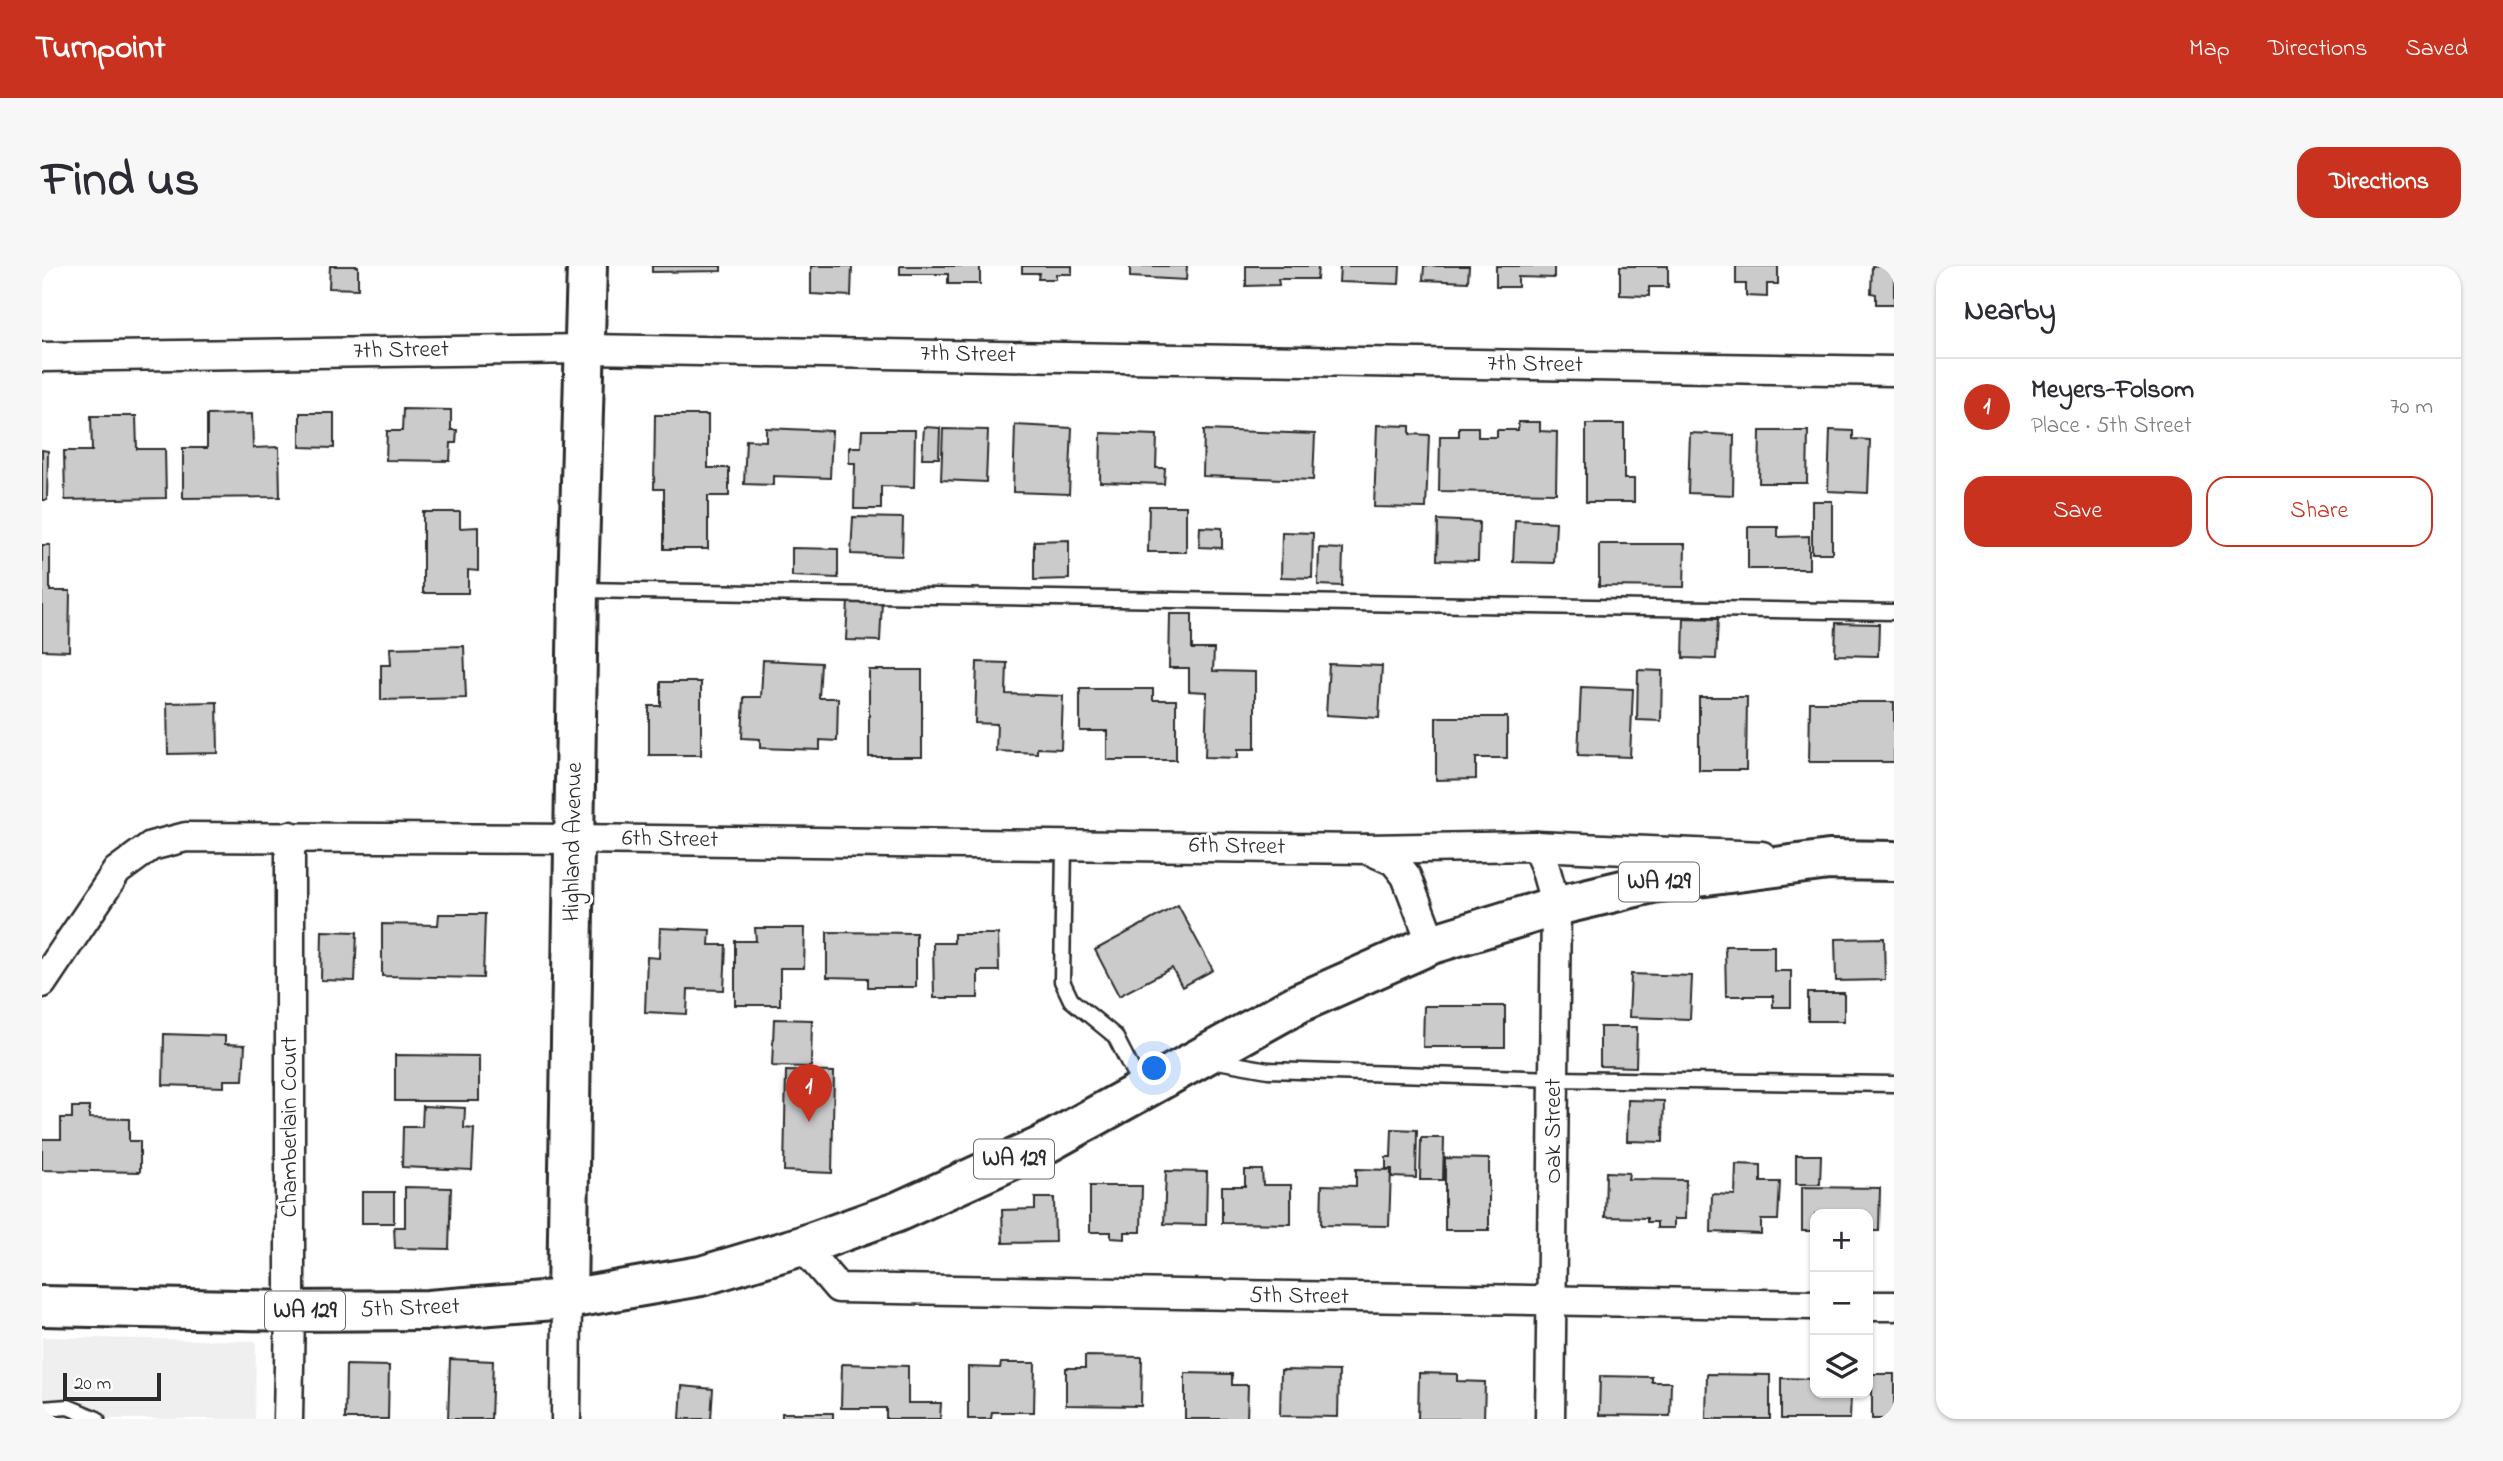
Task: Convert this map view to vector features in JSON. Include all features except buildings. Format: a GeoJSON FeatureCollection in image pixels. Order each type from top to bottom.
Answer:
{"type":"FeatureCollection","features":[{"type":"Feature","properties":{"kind":"main road","name":"Highland Avenue"},"geometry":{"type":"LineString","coordinates":[[568,1300],[578,590],[587,266]]}},
{"type":"Feature","properties":{"kind":"main road","name":"6th Street"},"geometry":{"type":"LineString","coordinates":[[1432,944],[1556,906],[1652,883],[1829,860],[1894,860]]}},
{"type":"Feature","properties":{"kind":"main road","name":"WA 129"},"geometry":{"type":"LineString","coordinates":[[568,1300],[701,1276],[802,1246],[897,1212],[1040,1147],[1299,1003],[1432,944]]}},
{"type":"Feature","properties":{"kind":"main road","name":"5th Street"},"geometry":{"type":"LineString","coordinates":[[42,1307],[428,1310],[568,1300]]}},
{"type":"Feature","properties":{"kind":"street","name":"7th Street"},"geometry":{"type":"LineString","coordinates":[[42,357],[586,349],[1894,371]]}},
{"type":"Feature","properties":{"kind":"street","name":"Chamberlain Court"},"geometry":{"type":"LineString","coordinates":[[288,1419],[289,836]]}},
{"type":"Feature","properties":{"kind":"street","name":"6th Street"},"geometry":{"type":"LineString","coordinates":[[42,983],[117,871],[152,846],[186,837],[1367,849],[1536,846],[1829,860]]}},
{"type":"Feature","properties":{"kind":"street","name":"Oak Street"},"geometry":{"type":"LineString","coordinates":[[1536,846],[1556,906],[1550,1419]]}},
{"type":"Feature","properties":{"kind":"street","name":"6th Street"},"geometry":{"type":"LineString","coordinates":[[1367,849],[1394,862],[1406,876],[1432,944]]}},
{"type":"Feature","properties":{"kind":"street","name":"5th Street"},"geometry":{"type":"LineString","coordinates":[[802,1246],[838,1288],[1810,1305]]}},
{"type":"Feature","properties":{"kind":"street","name":"Highland Avenue"},"geometry":{"type":"LineString","coordinates":[[566,1419],[568,1300]]}},
{"type":"Feature","properties":{"kind":"street"},"geometry":{"type":"LineString","coordinates":[[1873,1306],[1894,1306]]}},
{"type":"Feature","properties":{"kind":"lane"},"geometry":{"type":"LineString","coordinates":[[578,590],[1894,612]]}},
{"type":"Feature","properties":{"kind":"lane"},"geometry":{"type":"LineString","coordinates":[[1064,845],[1062,981],[1072,1000],[1115,1037],[1143,1090]]}},
{"type":"Feature","properties":{"kind":"lane"},"geometry":{"type":"LineString","coordinates":[[1200,1058],[1268,1070],[1555,1079],[1894,1084]]}},
{"type":"Feature","properties":{"kind":"lane"},"geometry":{"type":"LineString","coordinates":[[42,1409],[68,1407],[97,1419]]}},
{"type":"Feature","properties":{"kind":"shaded area"},"geometry":{"type":"Polygon","coordinates":[[[42,1337],[256,1341],[255,1419],[42,1419],[42,1337]]]}},
{"type":"Feature","properties":{"kind":"place","name":"Meyers-Folsom"},"geometry":{"type":"Point","coordinates":[809,1122]}}]}
